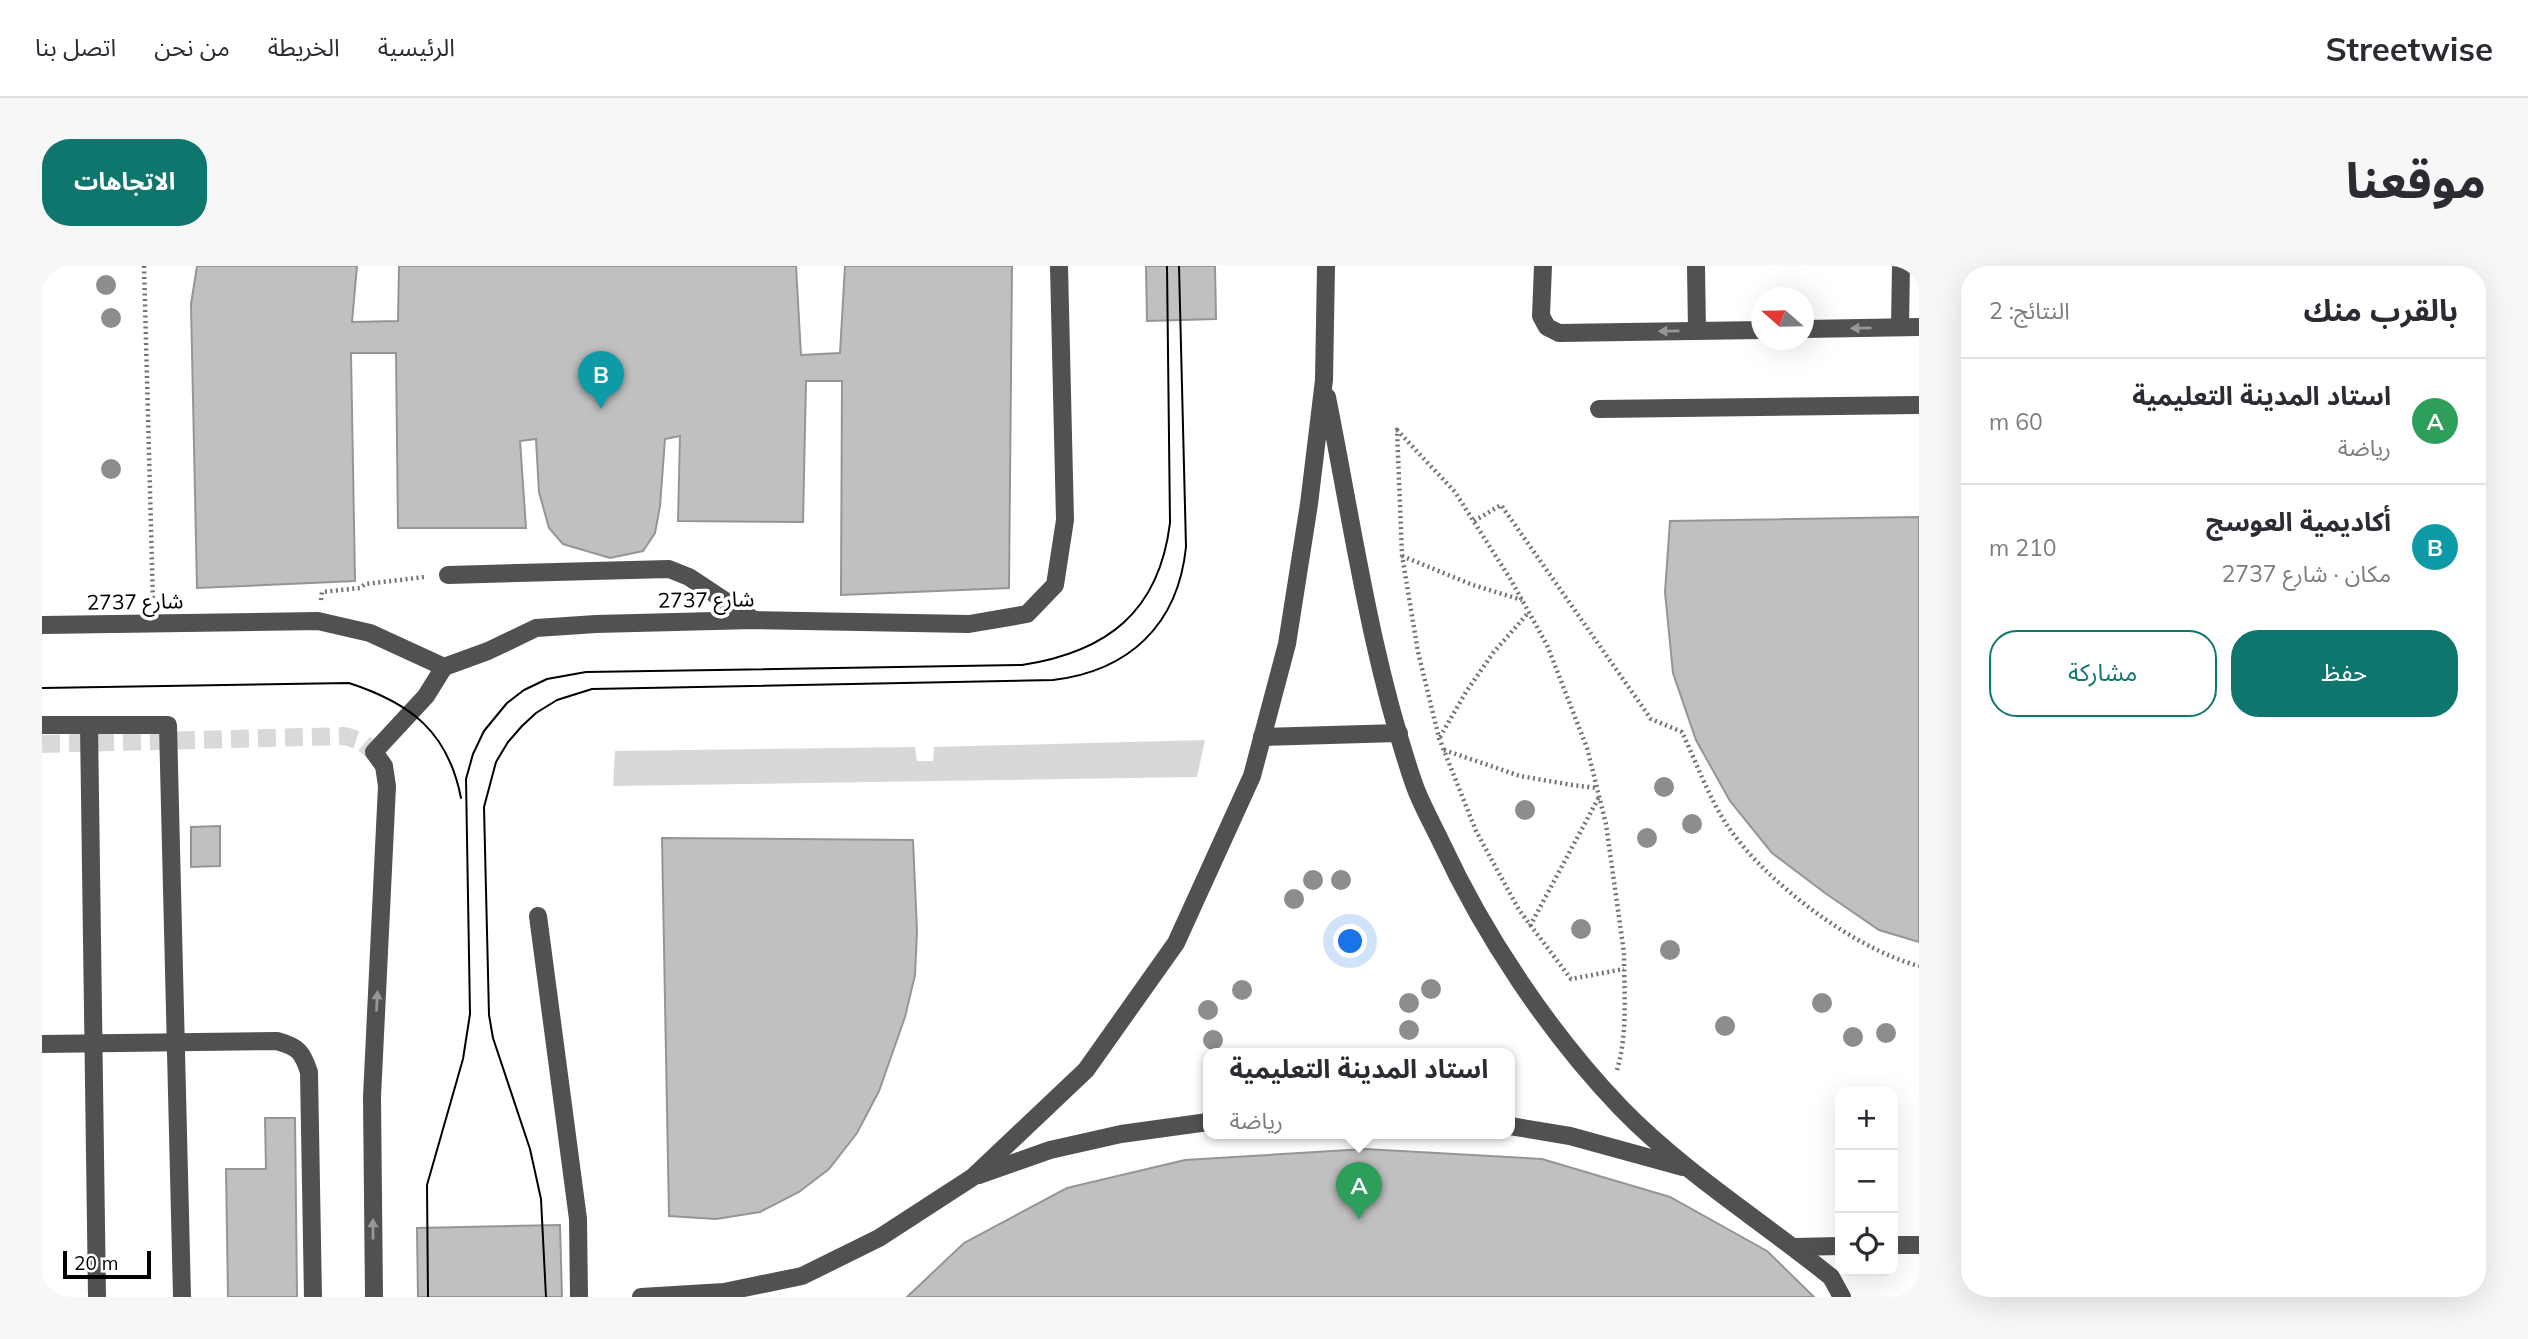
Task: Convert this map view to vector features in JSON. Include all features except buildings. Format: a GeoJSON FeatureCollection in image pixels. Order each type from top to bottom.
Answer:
{"type":"FeatureCollection","features":[{"type":"Feature","properties":{"kind":"street","name":"شارع 2737"},"geometry":{"type":"LineString","coordinates":[[42,625],[318,621],[370,633],[444,667],[488,651],[536,628],[754,620],[969,624],[1027,614],[1055,585],[1065,520],[1059,266]]}},
{"type":"Feature","properties":{"kind":"street"},"geometry":{"type":"LineString","coordinates":[[641,1297],[786,1288],[802,1276],[879,1238],[972,1177],[1086,1070],[1176,943],[1252,775],[1287,644],[1309,504],[1324,380],[1326,266]]}},
{"type":"Feature","properties":{"kind":"street"},"geometry":{"type":"LineString","coordinates":[[1543,266],[1541,316],[1547,327],[1559,333],[1751,330]]}},
{"type":"Feature","properties":{"kind":"street"},"geometry":{"type":"LineString","coordinates":[[1696,266],[1696,331]]}},
{"type":"Feature","properties":{"kind":"street"},"geometry":{"type":"LineString","coordinates":[[1900,327],[1902,266]]}},
{"type":"Feature","properties":{"kind":"street"},"geometry":{"type":"LineString","coordinates":[[1814,329],[1919,327]]}},
{"type":"Feature","properties":{"kind":"street"},"geometry":{"type":"LineString","coordinates":[[1324,380],[1378,662],[1420,798],[1457,878],[1503,956],[1577,1057],[1621,1108],[1687,1168],[1831,1277],[1842,1297]]}},
{"type":"Feature","properties":{"kind":"street"},"geometry":{"type":"LineString","coordinates":[[1599,409],[1919,405]]}},
{"type":"Feature","properties":{"kind":"street"},"geometry":{"type":"LineString","coordinates":[[448,575],[669,569],[689,577],[754,620]]}},
{"type":"Feature","properties":{"kind":"street"},"geometry":{"type":"LineString","coordinates":[[374,1297],[372,1097],[387,786],[384,766],[374,752],[426,696],[444,667]]}},
{"type":"Feature","properties":{"kind":"street"},"geometry":{"type":"LineString","coordinates":[[42,725],[168,725],[182,1297]]}},
{"type":"Feature","properties":{"kind":"street"},"geometry":{"type":"LineString","coordinates":[[89,725],[97,1297]]}},
{"type":"Feature","properties":{"kind":"street"},"geometry":{"type":"LineString","coordinates":[[1262,737],[1399,733]]}},
{"type":"Feature","properties":{"kind":"street"},"geometry":{"type":"LineString","coordinates":[[538,916],[578,1219],[579,1297]]}},
{"type":"Feature","properties":{"kind":"street"},"geometry":{"type":"LineString","coordinates":[[42,1044],[277,1041],[292,1045],[303,1055],[309,1072],[313,1297]]}},
{"type":"Feature","properties":{"kind":"street"},"geometry":{"type":"LineString","coordinates":[[972,1177],[1050,1150],[1121,1133],[1203,1123]]}},
{"type":"Feature","properties":{"kind":"street"},"geometry":{"type":"LineString","coordinates":[[1515,1127],[1570,1136],[1687,1168]]}},
{"type":"Feature","properties":{"kind":"street"},"geometry":{"type":"LineString","coordinates":[[1898,1245],[1919,1245]]}},
{"type":"Feature","properties":{"kind":"street"},"geometry":{"type":"LineString","coordinates":[[1794,1247],[1835,1246]]}},
{"type":"Feature","properties":{"kind":"path"},"geometry":{"type":"LineString","coordinates":[[144,266],[154,624]]}},
{"type":"Feature","properties":{"kind":"path"},"geometry":{"type":"LineString","coordinates":[[1609,1094],[1622,1052],[1624,969],[1624,953],[1606,824],[1587,748],[1547,645],[1523,600],[1455,492],[1397,430],[1402,555],[1418,652],[1439,738],[1476,831],[1519,911],[1571,979],[1624,969]]}},
{"type":"Feature","properties":{"kind":"path"},"geometry":{"type":"LineString","coordinates":[[1474,521],[1501,505],[1651,719],[1682,732],[1726,824],[1766,873],[1850,937],[1919,966]]}},
{"type":"Feature","properties":{"kind":"path"},"geometry":{"type":"LineString","coordinates":[[1402,555],[1473,585],[1523,600]]}},
{"type":"Feature","properties":{"kind":"path"},"geometry":{"type":"LineString","coordinates":[[318,621],[322,592],[360,588],[365,584],[448,575]]}},
{"type":"Feature","properties":{"kind":"path"},"geometry":{"type":"LineString","coordinates":[[1439,738],[1493,653],[1529,612]]}},
{"type":"Feature","properties":{"kind":"path"},"geometry":{"type":"LineString","coordinates":[[1444,750],[1520,776],[1597,788]]}},
{"type":"Feature","properties":{"kind":"path"},"geometry":{"type":"LineString","coordinates":[[1530,926],[1600,796]]}},
{"type":"Feature","properties":{"kind":"shaded area"},"geometry":{"type":"Polygon","coordinates":[[[1205,740],[1197,777],[613,786],[615,751],[915,747],[917,761],[933,761],[934,747],[1205,740]]]}},
{"type":"Feature","properties":{"kind":"tunnel"},"geometry":{"type":"LineString","coordinates":[[42,744],[345,736],[361,741],[374,752]]}},
{"type":"Feature","properties":{"kind":"tram line"},"geometry":{"type":"LineString","coordinates":[[428,1297],[427,1185],[463,1059],[470,1014],[466,779],[473,754],[484,731],[507,703],[524,690],[547,679],[586,672],[1022,665],[1052,659],[1103,638],[1141,604],[1154,581],[1164,554],[1170,523],[1167,266]]}},
{"type":"Feature","properties":{"kind":"tram line"},"geometry":{"type":"LineString","coordinates":[[546,1297],[541,1199],[530,1149],[493,1038],[489,1015],[484,807],[496,762],[508,742],[536,713],[557,700],[592,689],[1053,680],[1080,675],[1126,655],[1145,639],[1173,599],[1186,547],[1179,266]]}},
{"type":"Feature","properties":{"kind":"tram line"},"geometry":{"type":"LineString","coordinates":[[42,688],[349,683],[390,700],[423,723],[447,755],[461,798]]}},
{"type":"Feature","properties":{"kind":"place","name":"أكاديمية العوسج"},"geometry":{"type":"Point","coordinates":[601,409]}},
{"type":"Feature","properties":{"kind":"place","name":"استاد المدينة التعليمية"},"geometry":{"type":"Point","coordinates":[1359,1220]}}]}
